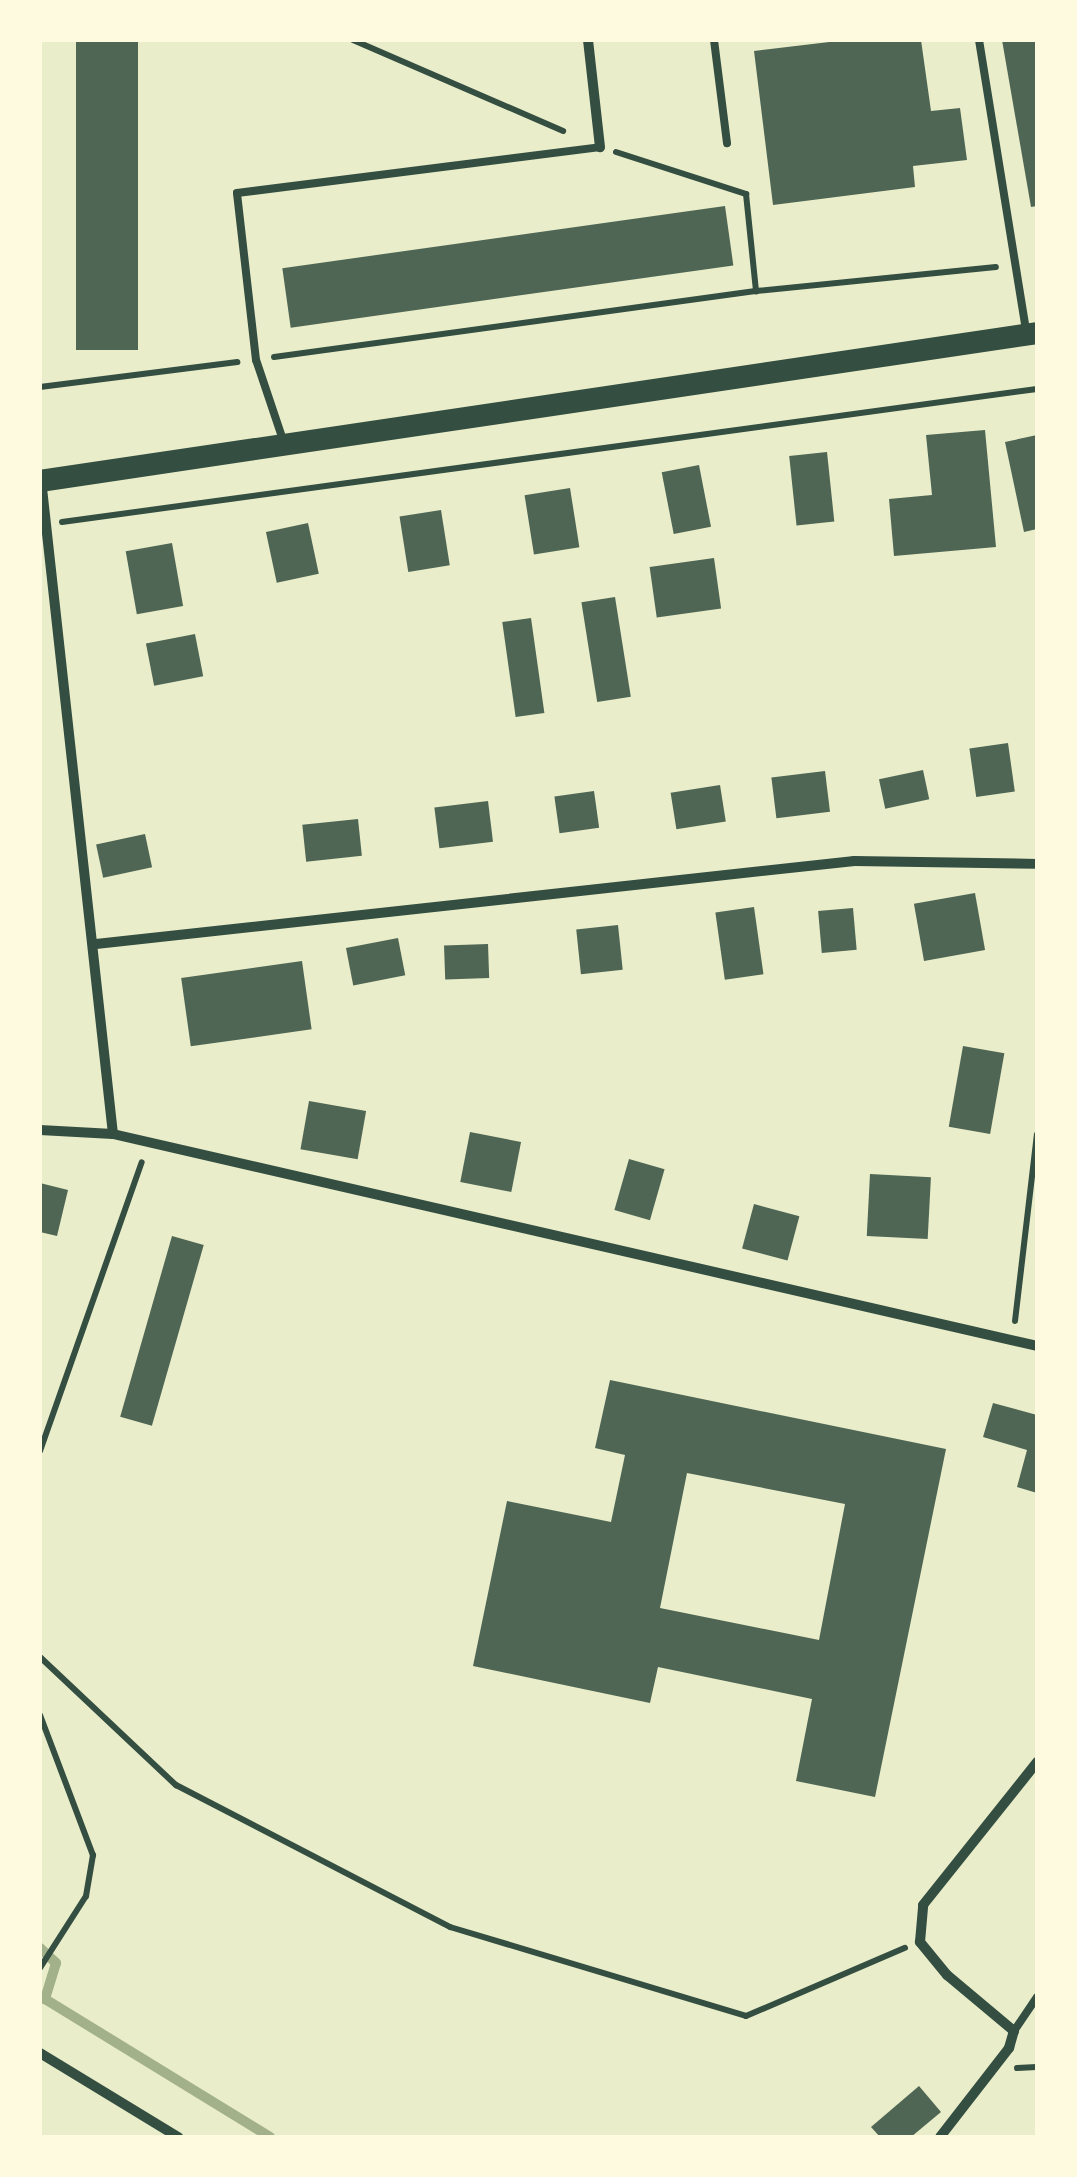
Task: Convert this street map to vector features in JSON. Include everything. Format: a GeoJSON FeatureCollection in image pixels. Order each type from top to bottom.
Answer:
{"type":"FeatureCollection","features":[{"type":"Feature","properties":{"kind":"main road"},"geometry":{"type":"LineString","coordinates":[[40,479],[1032,334]]}},
{"type":"Feature","properties":{"kind":"street"},"geometry":{"type":"LineString","coordinates":[[588,40],[600,147]]}},
{"type":"Feature","properties":{"kind":"street"},"geometry":{"type":"LineString","coordinates":[[40,479],[96,944],[113,1134]]}},
{"type":"Feature","properties":{"kind":"street"},"geometry":{"type":"LineString","coordinates":[[96,944],[854,861],[1037,864]]}},
{"type":"Feature","properties":{"kind":"street"},"geometry":{"type":"LineString","coordinates":[[40,1130],[113,1134],[1037,1346]]}},
{"type":"Feature","properties":{"kind":"street"},"geometry":{"type":"LineString","coordinates":[[940,2137],[1008,2048],[1014,2031],[947,1975],[920,1942],[923,1905],[1037,1762]]}},
{"type":"Feature","properties":{"kind":"street"},"geometry":{"type":"LineString","coordinates":[[40,2053],[178,2137]]}},
{"type":"Feature","properties":{"kind":"lane"},"geometry":{"type":"LineString","coordinates":[[714,40],[726,144]]}},
{"type":"Feature","properties":{"kind":"lane"},"geometry":{"type":"LineString","coordinates":[[978,40],[1032,334]]}},
{"type":"Feature","properties":{"kind":"lane"},"geometry":{"type":"LineString","coordinates":[[284,444],[256,360],[237,194],[600,147]]}},
{"type":"Feature","properties":{"kind":"lane"},"geometry":{"type":"LineString","coordinates":[[1014,2031],[1037,1997]]}},
{"type":"Feature","properties":{"kind":"path"},"geometry":{"type":"LineString","coordinates":[[353,40],[600,147],[746,194],[756,291]]}},
{"type":"Feature","properties":{"kind":"path"},"geometry":{"type":"LineString","coordinates":[[40,387],[756,291],[1017,265]]}},
{"type":"Feature","properties":{"kind":"path"},"geometry":{"type":"LineString","coordinates":[[46,524],[1037,389]]}},
{"type":"Feature","properties":{"kind":"path"},"geometry":{"type":"LineString","coordinates":[[1013,1342],[1037,1134]]}},
{"type":"Feature","properties":{"kind":"path"},"geometry":{"type":"LineString","coordinates":[[40,1451],[149,1142]]}},
{"type":"Feature","properties":{"kind":"path"},"geometry":{"type":"LineString","coordinates":[[40,1657],[176,1786],[450,1928],[746,2016],[920,1942]]}},
{"type":"Feature","properties":{"kind":"path"},"geometry":{"type":"LineString","coordinates":[[40,1716],[92,1855],[86,1896],[40,1968]]}},
{"type":"Feature","properties":{"kind":"building"},"geometry":{"type":"Polygon","coordinates":[[[76,40],[138,40],[138,350],[76,350],[76,40]]]}},
{"type":"Feature","properties":{"kind":"building"},"geometry":{"type":"Polygon","coordinates":[[[846,40],[921,40],[931,111],[960,108],[967,160],[913,166],[915,187],[773,205],[754,51],[846,40]]]}},
{"type":"Feature","properties":{"kind":"building"},"geometry":{"type":"Polygon","coordinates":[[[1002,40],[1037,40],[1037,206],[1031,207],[1002,40]]]}},
{"type":"Feature","properties":{"kind":"building"},"geometry":{"type":"Polygon","coordinates":[[[725,206],[733,265],[291,328],[282,268],[725,206]]]}},
{"type":"Feature","properties":{"kind":"building"},"geometry":{"type":"Polygon","coordinates":[[[985,430],[996,547],[894,556],[889,499],[932,495],[926,435],[985,430]]]}},
{"type":"Feature","properties":{"kind":"building"},"geometry":{"type":"Polygon","coordinates":[[[1037,435],[1037,529],[1024,532],[1005,442],[1037,435]]]}},
{"type":"Feature","properties":{"kind":"building"},"geometry":{"type":"Polygon","coordinates":[[[827,452],[834,522],[797,526],[789,456],[827,452]]]}},
{"type":"Feature","properties":{"kind":"building"},"geometry":{"type":"Polygon","coordinates":[[[699,465],[711,527],[674,534],[662,472],[699,465]]]}},
{"type":"Feature","properties":{"kind":"building"},"geometry":{"type":"Polygon","coordinates":[[[570,488],[579,547],[534,554],[525,495],[570,488]]]}},
{"type":"Feature","properties":{"kind":"building"},"geometry":{"type":"Polygon","coordinates":[[[441,510],[450,565],[408,572],[400,517],[441,510]]]}},
{"type":"Feature","properties":{"kind":"building"},"geometry":{"type":"Polygon","coordinates":[[[308,523],[319,574],[277,583],[266,532],[308,523]]]}},
{"type":"Feature","properties":{"kind":"building"},"geometry":{"type":"Polygon","coordinates":[[[172,543],[183,606],[137,614],[126,551],[172,543]]]}},
{"type":"Feature","properties":{"kind":"building"},"geometry":{"type":"Polygon","coordinates":[[[714,558],[721,609],[657,618],[650,567],[714,558]]]}},
{"type":"Feature","properties":{"kind":"building"},"geometry":{"type":"Polygon","coordinates":[[[615,597],[631,697],[597,702],[581,602],[615,597]]]}},
{"type":"Feature","properties":{"kind":"building"},"geometry":{"type":"Polygon","coordinates":[[[531,618],[544,713],[516,717],[502,622],[531,618]]]}},
{"type":"Feature","properties":{"kind":"building"},"geometry":{"type":"Polygon","coordinates":[[[195,634],[203,676],[154,686],[146,644],[195,634]]]}},
{"type":"Feature","properties":{"kind":"building"},"geometry":{"type":"Polygon","coordinates":[[[1008,743],[1015,792],[976,797],[969,748],[1008,743]]]}},
{"type":"Feature","properties":{"kind":"building"},"geometry":{"type":"Polygon","coordinates":[[[923,770],[929,799],[885,809],[879,779],[923,770]]]}},
{"type":"Feature","properties":{"kind":"building"},"geometry":{"type":"Polygon","coordinates":[[[825,771],[830,812],[776,818],[771,778],[825,771]]]}},
{"type":"Feature","properties":{"kind":"building"},"geometry":{"type":"Polygon","coordinates":[[[720,785],[726,822],[676,829],[671,793],[720,785]]]}},
{"type":"Feature","properties":{"kind":"building"},"geometry":{"type":"Polygon","coordinates":[[[594,791],[599,828],[560,833],[554,797],[594,791]]]}},
{"type":"Feature","properties":{"kind":"building"},"geometry":{"type":"Polygon","coordinates":[[[488,801],[493,842],[439,848],[434,808],[488,801]]]}},
{"type":"Feature","properties":{"kind":"building"},"geometry":{"type":"Polygon","coordinates":[[[358,819],[362,856],[306,862],[302,825],[358,819]]]}},
{"type":"Feature","properties":{"kind":"building"},"geometry":{"type":"Polygon","coordinates":[[[145,834],[152,867],[103,878],[96,844],[145,834]]]}},
{"type":"Feature","properties":{"kind":"building"},"geometry":{"type":"Polygon","coordinates":[[[975,893],[985,950],[924,961],[914,904],[975,893]]]}},
{"type":"Feature","properties":{"kind":"building"},"geometry":{"type":"Polygon","coordinates":[[[754,907],[763,974],[725,980],[715,912],[754,907]]]}},
{"type":"Feature","properties":{"kind":"building"},"geometry":{"type":"Polygon","coordinates":[[[853,908],[857,950],[822,953],[818,911],[853,908]]]}},
{"type":"Feature","properties":{"kind":"building"},"geometry":{"type":"Polygon","coordinates":[[[618,925],[623,970],[581,974],[576,929],[618,925]]]}},
{"type":"Feature","properties":{"kind":"building"},"geometry":{"type":"Polygon","coordinates":[[[398,938],[405,975],[353,985],[346,948],[398,938]]]}},
{"type":"Feature","properties":{"kind":"building"},"geometry":{"type":"Polygon","coordinates":[[[488,944],[489,978],[445,980],[444,946],[488,944]]]}},
{"type":"Feature","properties":{"kind":"building"},"geometry":{"type":"Polygon","coordinates":[[[302,961],[312,1029],[191,1046],[181,978],[302,961]]]}},
{"type":"Feature","properties":{"kind":"building"},"geometry":{"type":"Polygon","coordinates":[[[963,1046],[1004,1053],[990,1134],[949,1127],[963,1046]]]}},
{"type":"Feature","properties":{"kind":"building"},"geometry":{"type":"Polygon","coordinates":[[[309,1101],[366,1111],[358,1159],[300,1149],[309,1101]]]}},
{"type":"Feature","properties":{"kind":"building"},"geometry":{"type":"Polygon","coordinates":[[[470,1132],[521,1142],[511,1192],[460,1182],[470,1132]]]}},
{"type":"Feature","properties":{"kind":"building"},"geometry":{"type":"Polygon","coordinates":[[[629,1159],[665,1169],[650,1220],[614,1210],[629,1159]]]}},
{"type":"Feature","properties":{"kind":"building"},"geometry":{"type":"Polygon","coordinates":[[[870,1174],[931,1177],[928,1239],[867,1236],[870,1174]]]}},
{"type":"Feature","properties":{"kind":"building"},"geometry":{"type":"Polygon","coordinates":[[[40,1183],[68,1190],[57,1236],[40,1232],[40,1183]]]}},
{"type":"Feature","properties":{"kind":"building"},"geometry":{"type":"Polygon","coordinates":[[[754,1204],[799,1216],[787,1261],[742,1248],[754,1204]]]}},
{"type":"Feature","properties":{"kind":"building"},"geometry":{"type":"Polygon","coordinates":[[[172,1236],[204,1245],[152,1426],[120,1417],[172,1236]]]}},
{"type":"Feature","properties":{"kind":"building"},"geometry":{"type":"Polygon","coordinates":[[[610,1380],[946,1449],[875,1797],[796,1781],[812,1699],[658,1667],[650,1703],[473,1666],[507,1501],[611,1522],[625,1455],[595,1448],[610,1380]],[[687,1473],[660,1608],[819,1640],[845,1504],[687,1473]]]}},
{"type":"Feature","properties":{"kind":"building"},"geometry":{"type":"Polygon","coordinates":[[[993,1403],[1037,1415],[1037,1493],[1017,1487],[1027,1450],[983,1437],[993,1403]]]}},
{"type":"Feature","properties":{"kind":"building"},"geometry":{"type":"Polygon","coordinates":[[[919,2086],[941,2112],[911,2137],[880,2137],[871,2127],[919,2086]]]}},
{"type":"Feature","properties":{"kind":"waterway"},"geometry":{"type":"LineString","coordinates":[[40,1948],[56,1963],[45,1999],[270,2137]]}}]}
